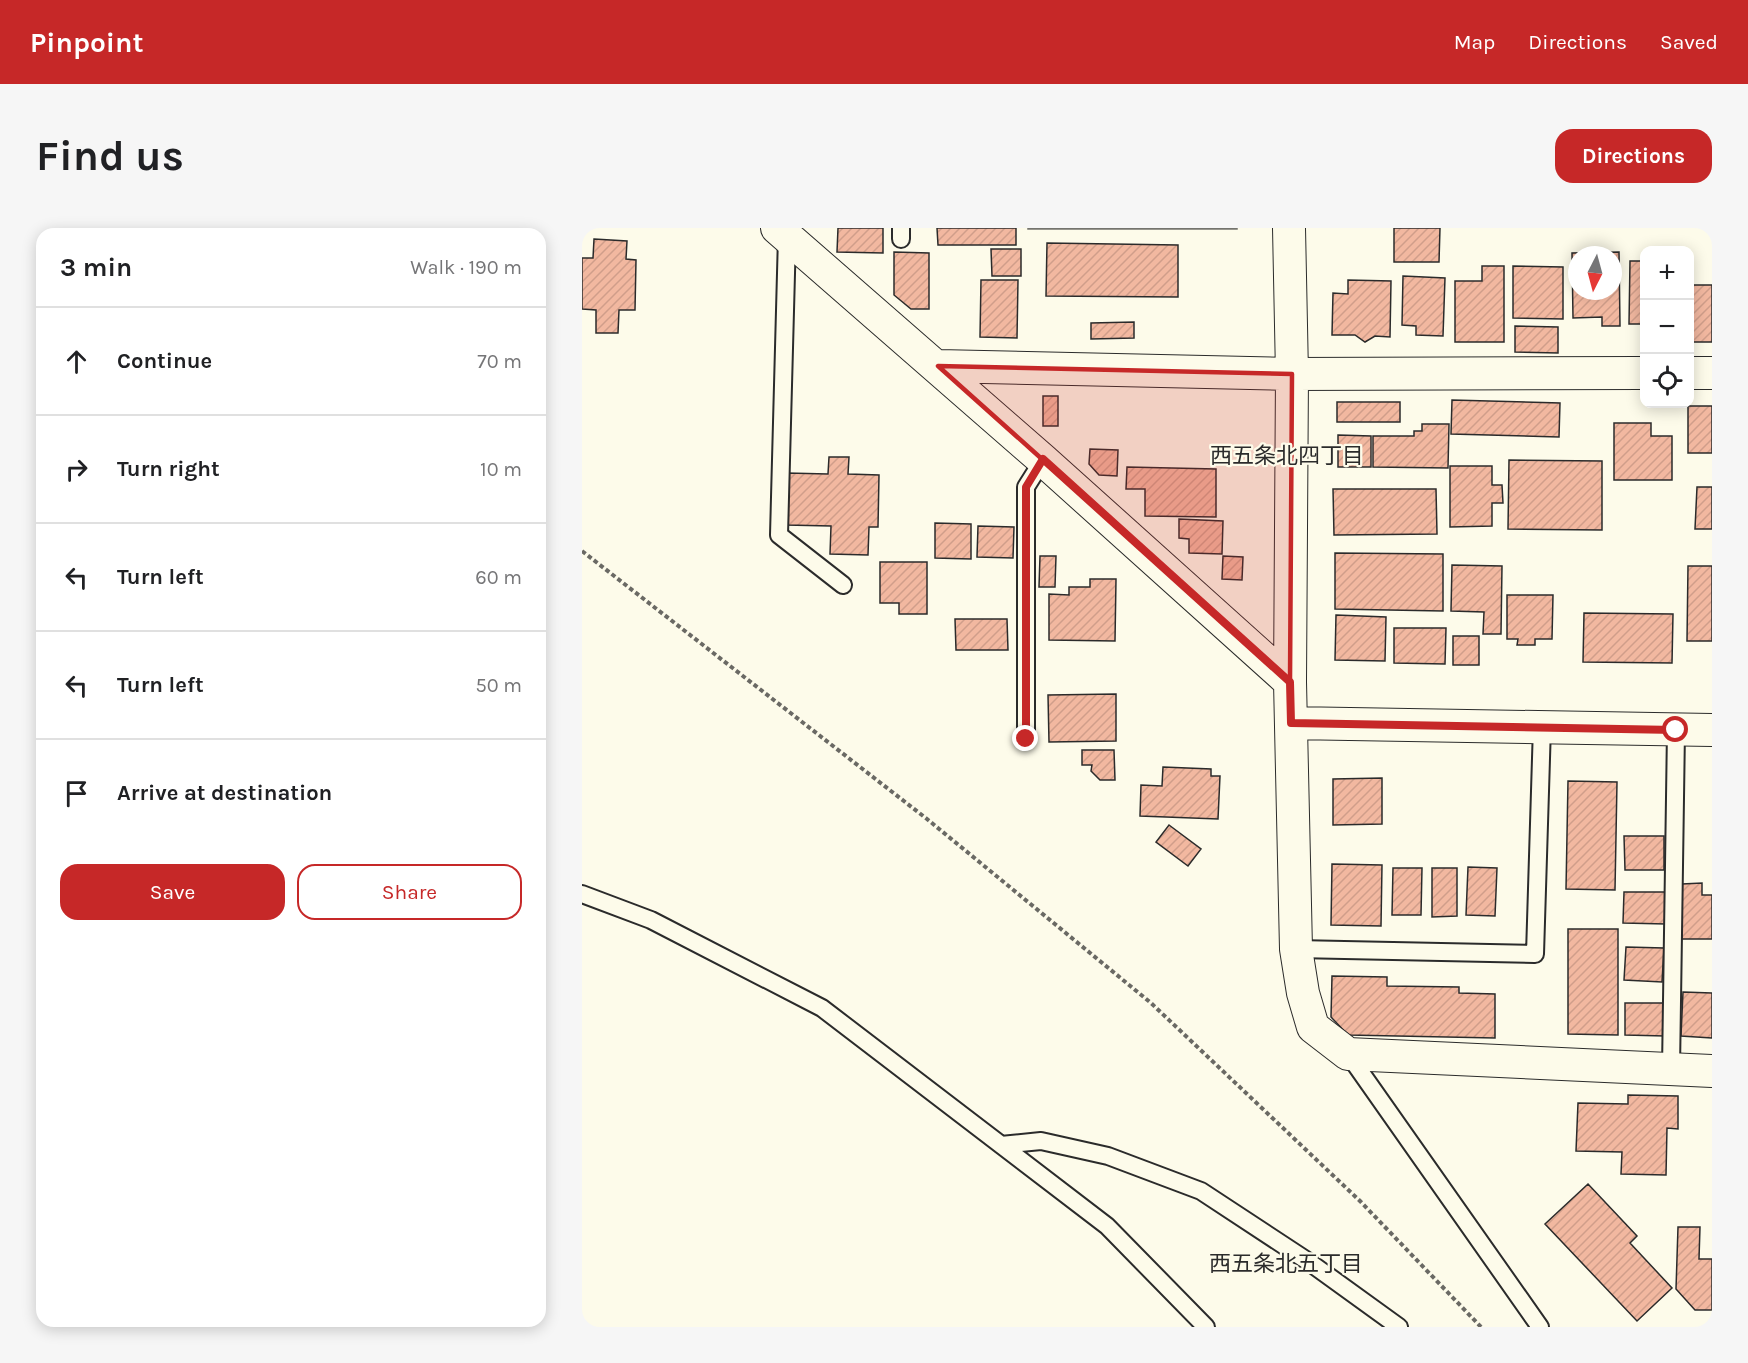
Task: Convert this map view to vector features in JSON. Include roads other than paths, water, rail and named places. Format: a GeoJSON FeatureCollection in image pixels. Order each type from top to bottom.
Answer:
{"type":"FeatureCollection","features":[{"type":"Feature","properties":{"kind":"street"},"geometry":{"type":"LineString","coordinates":[[1289,228],[1292,374],[1290,682],[1296,949],[1313,1028],[1348,1054],[1712,1071]]}},
{"type":"Feature","properties":{"kind":"street"},"geometry":{"type":"LineString","coordinates":[[782,232],[1043,459],[1290,682]]}},
{"type":"Feature","properties":{"kind":"street"},"geometry":{"type":"LineString","coordinates":[[938,366],[1292,374],[1640,374]]}},
{"type":"Feature","properties":{"kind":"street"},"geometry":{"type":"LineString","coordinates":[[1694,373],[1712,373]]}},
{"type":"Feature","properties":{"kind":"street"},"geometry":{"type":"LineString","coordinates":[[1291,723],[1712,730]]}},
{"type":"Feature","properties":{"kind":"lane"},"geometry":{"type":"LineString","coordinates":[[782,232],[779,535],[843,585]]}},
{"type":"Feature","properties":{"kind":"lane"},"geometry":{"type":"LineString","coordinates":[[1026,739],[1026,487],[1043,459]]}},
{"type":"Feature","properties":{"kind":"lane"},"geometry":{"type":"LineString","coordinates":[[1296,949],[1535,954],[1542,726]]}},
{"type":"Feature","properties":{"kind":"lane"},"geometry":{"type":"LineString","coordinates":[[1671,1069],[1676,730]]}},
{"type":"Feature","properties":{"kind":"lane"},"geometry":{"type":"LineString","coordinates":[[582,894],[651,920],[822,1008],[1107,1226],[1206,1327]]}},
{"type":"Feature","properties":{"kind":"lane"},"geometry":{"type":"LineString","coordinates":[[1348,1054],[1540,1327]]}},
{"type":"Feature","properties":{"kind":"lane"},"geometry":{"type":"LineString","coordinates":[[1000,1145],[1041,1141],[1108,1156],[1201,1191],[1309,1262],[1399,1327]]}},
{"type":"Feature","properties":{"kind":"district","name":"西五条北四丁目"},"geometry":{"type":"Point","coordinates":[1287,456]}},
{"type":"Feature","properties":{"kind":"district","name":"西五条北五丁目"},"geometry":{"type":"Point","coordinates":[1286,1264]}}]}
